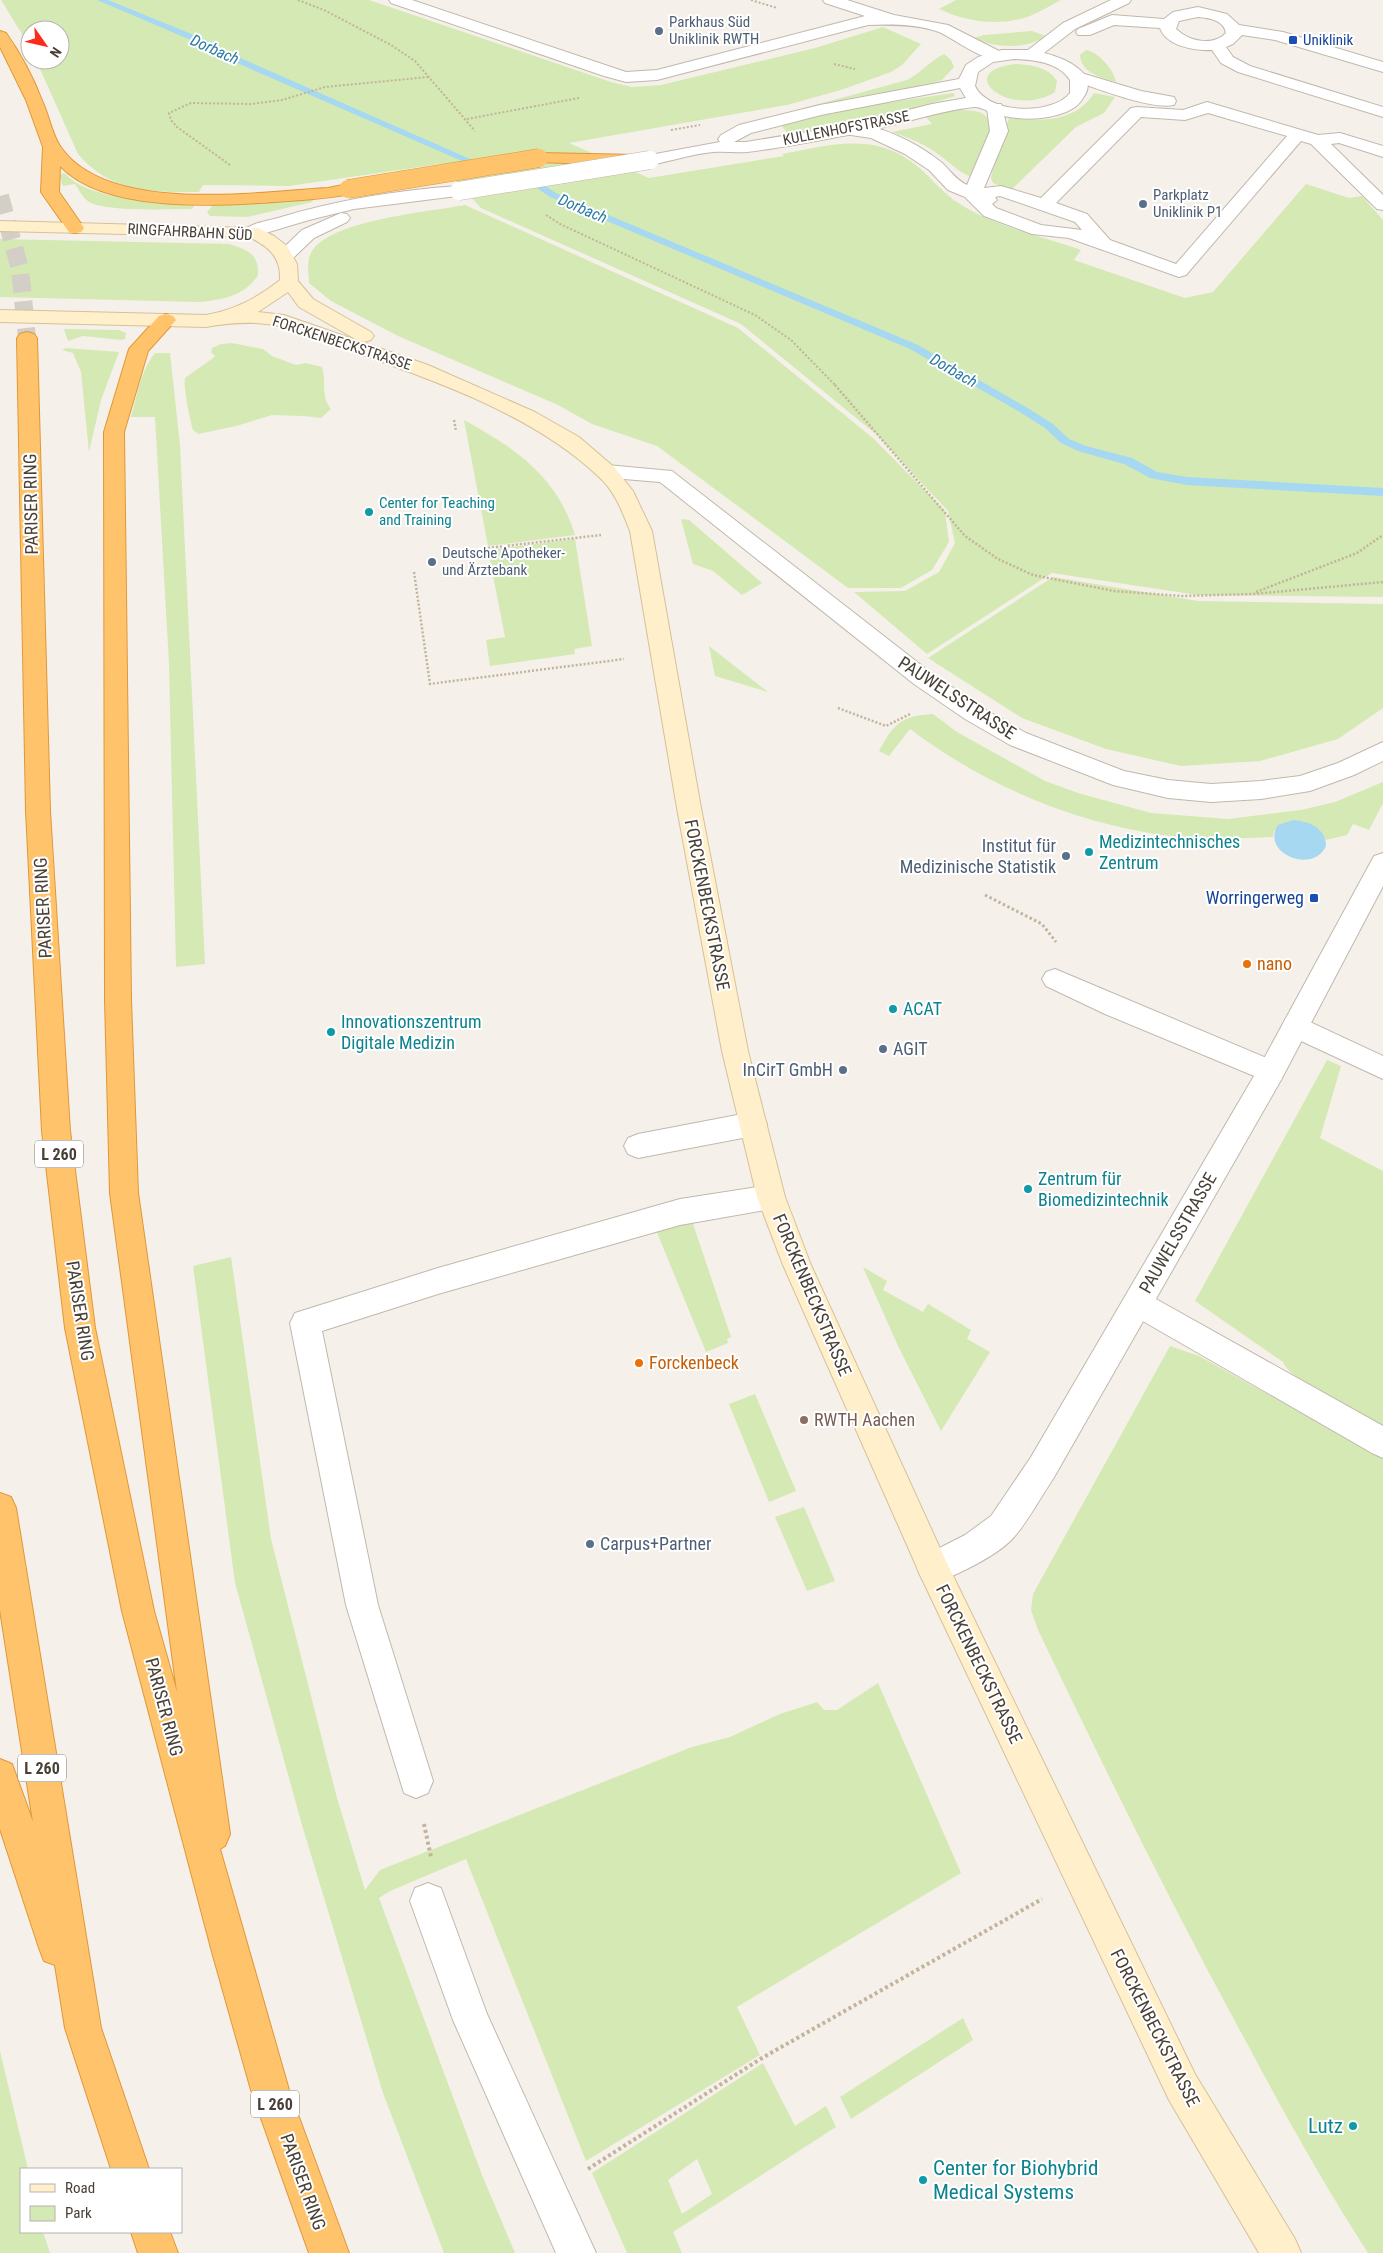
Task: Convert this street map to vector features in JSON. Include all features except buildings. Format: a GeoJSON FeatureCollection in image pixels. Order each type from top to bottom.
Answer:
{"type":"FeatureCollection","features":[{"type":"Feature","properties":{"kind":"highway"},"geometry":{"type":"LineString","coordinates":[[0,36],[8,47],[34,100],[52,147],[50,192],[75,228]]}},
{"type":"Feature","properties":{"kind":"highway"},"geometry":{"type":"LineString","coordinates":[[52,147],[81,176],[118,191],[169,199],[328,193],[538,158],[650,160]]}},
{"type":"Feature","properties":{"kind":"highway"},"geometry":{"type":"LineString","coordinates":[[166,320],[139,348],[114,432],[118,1000],[124,1192],[230,1952]]}},
{"type":"Feature","properties":{"kind":"highway","name":"PARISER RING"},"geometry":{"type":"LineString","coordinates":[[27,338],[38,811],[56,1131],[78,1318],[138,1611],[230,1952],[270,2090],[328,2253]]}},
{"type":"Feature","properties":{"kind":"highway","name":"L 260"},"geometry":{"type":"LineString","coordinates":[[0,1508],[83,2028],[130,2168]]}},
{"type":"Feature","properties":{"kind":"highway"},"geometry":{"type":"LineString","coordinates":[[0,1776],[83,2028]]}},
{"type":"Feature","properties":{"kind":"highway"},"geometry":{"type":"LineString","coordinates":[[151,2233],[158,2253]]}},
{"type":"Feature","properties":{"kind":"street"},"geometry":{"type":"LineString","coordinates":[[427,0],[472,26]]}},
{"type":"Feature","properties":{"kind":"street"},"geometry":{"type":"LineString","coordinates":[[831,0],[891,19],[942,28],[997,56]]}},
{"type":"Feature","properties":{"kind":"street"},"geometry":{"type":"LineString","coordinates":[[1125,0],[1125,9],[1146,21]]}},
{"type":"Feature","properties":{"kind":"street"},"geometry":{"type":"LineString","coordinates":[[1064,65],[1085,26],[1125,0]]}},
{"type":"Feature","properties":{"kind":"street"},"geometry":{"type":"LineString","coordinates":[[399,1],[610,73],[642,78],[657,76],[868,20],[891,19]]}},
{"type":"Feature","properties":{"kind":"street"},"geometry":{"type":"LineString","coordinates":[[1032,55],[1069,26],[1085,26],[1112,20],[1167,24],[1178,15],[1180,3],[1203,13],[1218,16],[1232,24],[1235,29]]}},
{"type":"Feature","properties":{"kind":"street"},"geometry":{"type":"LineString","coordinates":[[910,22],[923,38],[929,41]]}},
{"type":"Feature","properties":{"kind":"street"},"geometry":{"type":"LineString","coordinates":[[1167,24],[1168,30],[1181,40],[1192,44],[1216,45],[1231,39],[1235,29]]}},
{"type":"Feature","properties":{"kind":"street"},"geometry":{"type":"LineString","coordinates":[[1235,29],[1277,35],[1383,67]]}},
{"type":"Feature","properties":{"kind":"street"},"geometry":{"type":"LineString","coordinates":[[1216,45],[1226,60],[1244,69],[1383,112]]}},
{"type":"Feature","properties":{"kind":"street"},"geometry":{"type":"LineString","coordinates":[[972,194],[999,131],[987,105],[969,92],[965,83],[967,73],[974,65],[997,56],[1032,55],[1049,59],[1064,65],[1078,77],[1154,99],[1207,107],[1318,140],[1340,138],[1383,152]]}},
{"type":"Feature","properties":{"kind":"street"},"geometry":{"type":"LineString","coordinates":[[958,57],[974,65]]}},
{"type":"Feature","properties":{"kind":"street","name":"KULLENHOFSTRASSE"},"geometry":{"type":"LineString","coordinates":[[252,232],[315,211],[379,204],[414,204],[459,191],[650,160],[713,147],[746,147],[850,130],[892,121],[932,109],[987,105],[1014,112],[1034,114],[1053,111],[1068,105],[1078,97],[1081,87],[1078,77]]}},
{"type":"Feature","properties":{"kind":"street","name":"KULLENHOFSTRASSE"},"geometry":{"type":"LineString","coordinates":[[713,147],[745,129],[792,117],[965,83]]}},
{"type":"Feature","properties":{"kind":"street"},"geometry":{"type":"LineString","coordinates":[[1122,90],[1139,88],[1184,95],[1207,107]]}},
{"type":"Feature","properties":{"kind":"street"},"geometry":{"type":"LineString","coordinates":[[1044,205],[1137,112],[1185,115],[1207,107]]}},
{"type":"Feature","properties":{"kind":"street"},"geometry":{"type":"LineString","coordinates":[[850,130],[875,133],[912,150],[935,166],[954,186],[972,194],[990,212],[1038,230],[1072,233],[1179,271],[1298,134]]}},
{"type":"Feature","properties":{"kind":"street"},"geometry":{"type":"LineString","coordinates":[[1318,140],[1383,205]]}},
{"type":"Feature","properties":{"kind":"street"},"geometry":{"type":"LineString","coordinates":[[972,194],[1001,191],[1081,218],[1104,245]]}},
{"type":"Feature","properties":{"kind":"street","name":"KULLENHOFSTRASSE"},"geometry":{"type":"LineString","coordinates":[[285,256],[308,234],[334,221],[379,204]]}},
{"type":"Feature","properties":{"kind":"street","name":"RINGFAHRBAHN SÜD"},"geometry":{"type":"LineString","coordinates":[[0,226],[252,232],[272,240],[285,256]]}},
{"type":"Feature","properties":{"kind":"street"},"geometry":{"type":"LineString","coordinates":[[0,316],[206,321],[233,317],[262,303],[289,282],[291,268],[285,256]]}},
{"type":"Feature","properties":{"kind":"street","name":"FORCKENBECKSTRASSE"},"geometry":{"type":"LineString","coordinates":[[289,282],[306,303],[421,369]]}},
{"type":"Feature","properties":{"kind":"street","name":"FORCKENBECKSTRASSE"},"geometry":{"type":"LineString","coordinates":[[233,317],[277,319],[421,369],[528,416],[572,442],[607,472],[623,491],[641,531],[735,1051],[771,1197],[797,1265],[933,1568],[1182,2088],[1281,2253]]}},
{"type":"Feature","properties":{"kind":"street","name":"PAUWELSSTRASSE"},"geometry":{"type":"LineString","coordinates":[[607,472],[664,476],[716,515],[856,628],[948,696],[1018,739],[1121,779],[1168,789],[1210,793],[1261,790],[1302,785],[1346,769],[1383,752]]}},
{"type":"Feature","properties":{"kind":"street","name":"PAUWELSSTRASSE"},"geometry":{"type":"LineString","coordinates":[[933,1568],[976,1546],[1002,1526],[1042,1468],[1271,1072],[1383,863]]}},
{"type":"Feature","properties":{"kind":"street"},"geometry":{"type":"LineString","coordinates":[[1055,979],[1271,1072]]}},
{"type":"Feature","properties":{"kind":"street"},"geometry":{"type":"LineString","coordinates":[[1295,1026],[1383,1068]]}},
{"type":"Feature","properties":{"kind":"street"},"geometry":{"type":"LineString","coordinates":[[638,1146],[753,1124]]}},
{"type":"Feature","properties":{"kind":"street"},"geometry":{"type":"LineString","coordinates":[[416,1781],[362,1605],[305,1323],[438,1281],[680,1212],[771,1197]]}},
{"type":"Feature","properties":{"kind":"street"},"geometry":{"type":"LineString","coordinates":[[1138,1303],[1383,1443]]}},
{"type":"Feature","properties":{"kind":"street"},"geometry":{"type":"LineString","coordinates":[[428,1901],[471,2020],[576,2253]]}},
{"type":"Feature","properties":{"kind":"path"},"geometry":{"type":"LineString","coordinates":[[298,0],[324,10],[391,45],[415,61],[467,119],[478,135]]}},
{"type":"Feature","properties":{"kind":"path"},"geometry":{"type":"LineString","coordinates":[[225,172],[230,164],[196,142],[171,119],[170,112],[191,104],[252,104],[282,100],[324,87],[428,76]]}},
{"type":"Feature","properties":{"kind":"path"},"geometry":{"type":"LineString","coordinates":[[545,214],[560,224],[755,315],[790,340],[820,368],[966,536],[998,559],[1032,575],[1114,591],[1181,596],[1253,594],[1383,582]]}},
{"type":"Feature","properties":{"kind":"path"},"geometry":{"type":"LineString","coordinates":[[454,423],[456,430]]}},
{"type":"Feature","properties":{"kind":"path"},"geometry":{"type":"LineString","coordinates":[[488,548],[641,531]]}},
{"type":"Feature","properties":{"kind":"path"},"geometry":{"type":"LineString","coordinates":[[1253,594],[1357,553],[1383,535]]}},
{"type":"Feature","properties":{"kind":"path"},"geometry":{"type":"LineString","coordinates":[[414,572],[430,684],[662,654]]}},
{"type":"Feature","properties":{"kind":"path"},"geometry":{"type":"LineString","coordinates":[[838,708],[886,726],[914,712],[928,711],[948,696]]}},
{"type":"Feature","properties":{"kind":"path"},"geometry":{"type":"LineString","coordinates":[[985,895],[1042,924],[1061,948],[1060,967],[1055,979]]}},
{"type":"Feature","properties":{"kind":"path"},"geometry":{"type":"LineString","coordinates":[[416,1781],[431,1858],[428,1901]]}},
{"type":"Feature","properties":{"kind":"path"},"geometry":{"type":"LineString","coordinates":[[549,2193],[762,2058],[1081,1878]]}},
{"type":"Feature","properties":{"kind":"green space"},"geometry":{"type":"Polygon","coordinates":[[[1,0],[369,0],[611,82],[632,87],[661,85],[815,48],[883,27],[921,44],[902,65],[891,72],[841,90],[787,105],[569,143],[649,178],[784,156],[782,154],[817,147],[852,143],[885,148],[901,155],[917,166],[948,196],[973,212],[1003,225],[1081,250],[1074,260],[1185,298],[1213,292],[1306,184],[1349,198],[1362,196],[1383,220],[1383,597],[1198,595],[1052,573],[927,654],[854,592],[905,591],[939,572],[955,543],[948,511],[877,435],[741,324],[481,208],[440,164],[289,186],[203,185],[199,192],[165,192],[133,188],[118,183],[91,167],[78,154],[40,70],[70,70],[70,20],[20,20],[20,31],[1,0]]]}},
{"type":"Feature","properties":{"kind":"green space"},"geometry":{"type":"Polygon","coordinates":[[[956,0],[1061,0],[1030,16],[1007,21],[984,22],[961,17],[939,9],[956,0]]]}},
{"type":"Feature","properties":{"kind":"green space"},"geometry":{"type":"Polygon","coordinates":[[[1032,31],[1046,36],[1029,44],[1010,46],[991,44],[973,38],[984,35],[1032,31]]]}},
{"type":"Feature","properties":{"kind":"green space"},"geometry":{"type":"Polygon","coordinates":[[[1086,50],[1091,51],[1105,62],[1115,77],[1116,82],[1093,74],[1084,66],[1080,55],[1086,50]]]}},
{"type":"Feature","properties":{"kind":"green space"},"geometry":{"type":"Polygon","coordinates":[[[944,54],[951,60],[954,67],[942,80],[930,84],[846,99],[800,111],[797,110],[907,80],[944,54]]]}},
{"type":"Feature","properties":{"kind":"green space"},"geometry":{"type":"Polygon","coordinates":[[[1016,64],[1034,66],[1049,73],[1057,81],[1055,92],[1038,99],[1021,100],[1006,97],[994,91],[988,83],[988,75],[997,68],[1016,64]]]}},
{"type":"Feature","properties":{"kind":"green space"},"geometry":{"type":"Polygon","coordinates":[[[953,93],[955,96],[914,108],[830,127],[788,134],[781,125],[859,107],[953,93]]]}},
{"type":"Feature","properties":{"kind":"green space"},"geometry":{"type":"Polygon","coordinates":[[[1094,93],[1115,97],[1104,113],[1076,127],[1011,190],[993,183],[991,178],[1009,118],[1033,120],[1068,115],[1087,103],[1094,93]]]}},
{"type":"Feature","properties":{"kind":"green space"},"geometry":{"type":"Polygon","coordinates":[[[969,110],[980,112],[985,115],[991,125],[974,178],[958,170],[940,155],[925,146],[892,132],[932,124],[926,117],[951,111],[969,110]]]}},
{"type":"Feature","properties":{"kind":"green space"},"geometry":{"type":"Polygon","coordinates":[[[64,173],[80,185],[108,195],[137,200],[196,203],[192,209],[139,209],[97,205],[89,202],[75,184],[63,186],[59,175],[64,173]]]}},
{"type":"Feature","properties":{"kind":"green space"},"geometry":{"type":"Polygon","coordinates":[[[313,200],[312,202],[247,217],[210,216],[207,212],[215,203],[313,200]]]}},
{"type":"Feature","properties":{"kind":"green space"},"geometry":{"type":"Polygon","coordinates":[[[465,205],[738,328],[874,439],[945,511],[949,542],[932,570],[901,588],[848,588],[657,446],[592,424],[558,405],[398,336],[331,301],[309,283],[309,256],[321,242],[337,233],[381,219],[465,205]]]}},
{"type":"Feature","properties":{"kind":"green space"},"geometry":{"type":"Polygon","coordinates":[[[0,239],[229,244],[241,248],[254,257],[258,268],[258,275],[247,288],[232,296],[198,302],[0,297],[0,239]]]}},
{"type":"Feature","properties":{"kind":"green space"},"geometry":{"type":"Polygon","coordinates":[[[64,329],[119,330],[126,333],[125,339],[121,340],[83,336],[68,341],[64,329]]]}},
{"type":"Feature","properties":{"kind":"green space"},"geometry":{"type":"Polygon","coordinates":[[[232,343],[263,349],[272,356],[296,365],[306,363],[322,367],[326,399],[331,409],[321,418],[272,415],[236,426],[198,434],[193,430],[190,419],[185,378],[215,356],[211,352],[212,348],[221,344],[232,343]]]}},
{"type":"Feature","properties":{"kind":"green space"},"geometry":{"type":"Polygon","coordinates":[[[66,348],[119,352],[101,400],[89,452],[81,372],[73,353],[62,350],[66,348]]]}},
{"type":"Feature","properties":{"kind":"green space"},"geometry":{"type":"Polygon","coordinates":[[[155,353],[170,353],[180,445],[205,964],[176,967],[169,664],[155,417],[131,417],[146,367],[155,353]]]}},
{"type":"Feature","properties":{"kind":"green space"},"geometry":{"type":"Polygon","coordinates":[[[464,420],[500,441],[532,466],[557,496],[567,514],[575,535],[488,546],[464,420]]]}},
{"type":"Feature","properties":{"kind":"green space"},"geometry":{"type":"Polygon","coordinates":[[[681,519],[689,520],[762,583],[742,595],[713,571],[693,564],[681,519]]]}},
{"type":"Feature","properties":{"kind":"green space"},"geometry":{"type":"Polygon","coordinates":[[[575,539],[592,646],[574,649],[575,654],[490,666],[486,640],[505,637],[488,550],[575,539]]]}},
{"type":"Feature","properties":{"kind":"green space"},"geometry":{"type":"Polygon","coordinates":[[[1053,577],[1198,601],[1383,604],[1383,708],[1338,739],[1260,761],[1181,766],[1106,749],[1022,718],[928,658],[1053,577]]]}},
{"type":"Feature","properties":{"kind":"green space"},"geometry":{"type":"Polygon","coordinates":[[[709,646],[768,692],[715,676],[709,646]]]}},
{"type":"Feature","properties":{"kind":"green space"},"geometry":{"type":"Polygon","coordinates":[[[933,714],[957,732],[1045,781],[1078,793],[1151,813],[1228,819],[1301,810],[1335,802],[1383,782],[1383,803],[1369,830],[1353,824],[1347,835],[1326,840],[1319,829],[1303,821],[1274,831],[1273,837],[1192,838],[1144,832],[1082,817],[1051,807],[1021,794],[964,765],[910,729],[889,756],[879,751],[889,734],[899,723],[905,719],[933,714]]]}},
{"type":"Feature","properties":{"kind":"green space"},"geometry":{"type":"Polygon","coordinates":[[[1327,1060],[1341,1066],[1320,1138],[1383,1171],[1383,1428],[1313,1390],[1289,1371],[1283,1362],[1195,1301],[1327,1060]]]}},
{"type":"Feature","properties":{"kind":"green space"},"geometry":{"type":"Polygon","coordinates":[[[692,1221],[731,1337],[727,1339],[728,1343],[706,1352],[656,1230],[692,1221]]]}},
{"type":"Feature","properties":{"kind":"green space"},"geometry":{"type":"Polygon","coordinates":[[[231,1257],[271,1539],[337,1798],[365,1890],[380,1870],[692,1747],[730,1737],[780,1714],[817,1702],[824,1710],[837,1710],[878,1683],[961,1873],[737,2007],[760,2055],[586,2161],[466,1859],[390,1891],[379,1898],[482,2175],[515,2253],[444,2253],[383,2093],[302,1825],[235,1583],[193,1266],[231,1257]]]}},
{"type":"Feature","properties":{"kind":"green space"},"geometry":{"type":"Polygon","coordinates":[[[863,1267],[887,1281],[883,1290],[923,1312],[928,1304],[971,1330],[967,1339],[990,1352],[941,1431],[898,1346],[863,1267]]]}},
{"type":"Feature","properties":{"kind":"green space"},"geometry":{"type":"Polygon","coordinates":[[[1170,1346],[1199,1356],[1383,1459],[1383,2253],[1368,2253],[1321,2177],[1277,2099],[1140,1840],[1038,1630],[1031,1610],[1033,1594],[1170,1346]]]}},
{"type":"Feature","properties":{"kind":"green space"},"geometry":{"type":"Polygon","coordinates":[[[755,1394],[796,1491],[769,1502],[729,1404],[755,1394]]]}},
{"type":"Feature","properties":{"kind":"green space"},"geometry":{"type":"Polygon","coordinates":[[[804,1507],[835,1581],[807,1591],[775,1517],[804,1507]]]}},
{"type":"Feature","properties":{"kind":"green space"},"geometry":{"type":"Polygon","coordinates":[[[963,2018],[973,2040],[851,2119],[840,2097],[963,2018]]]}},
{"type":"Feature","properties":{"kind":"green space"},"geometry":{"type":"Polygon","coordinates":[[[0,2051],[28,2168],[20,2168],[20,2233],[43,2233],[50,2253],[0,2253],[0,2051]]]}},
{"type":"Feature","properties":{"kind":"green space"},"geometry":{"type":"Polygon","coordinates":[[[763,2063],[795,2126],[826,2106],[836,2127],[673,2232],[682,2253],[627,2253],[592,2173],[763,2063]],[[697,2159],[668,2180],[682,2214],[712,2194],[697,2159]]]}},
{"type":"Feature","properties":{"kind":"water"},"geometry":{"type":"Polygon","coordinates":[[[1293,820],[1310,824],[1323,834],[1326,846],[1319,855],[1310,859],[1290,857],[1282,852],[1276,844],[1274,835],[1278,825],[1293,820]]]}},
{"type":"Feature","properties":{"kind":"waterway","name":"Dorbach"},"geometry":{"type":"LineString","coordinates":[[101,0],[208,44],[224,54],[465,159]]}},
{"type":"Feature","properties":{"kind":"waterway","name":"Dorbach"},"geometry":{"type":"LineString","coordinates":[[537,184],[553,195],[914,347],[1022,409],[1049,426],[1065,441],[1082,449],[1128,461],[1154,475],[1187,481],[1383,492]]}},
{"type":"Feature","properties":{"kind":"tunnel"},"geometry":{"type":"LineString","coordinates":[[0,196],[20,269],[27,338]]}},
{"type":"Feature","properties":{"kind":"place","name":"Parkhaus Süd Uniklinik RWTH"},"geometry":{"type":"Point","coordinates":[659,31]}},
{"type":"Feature","properties":{"kind":"place","name":"Uniklinik"},"geometry":{"type":"Point","coordinates":[1293,40]}},
{"type":"Feature","properties":{"kind":"place","name":"Parkplatz Uniklinik P1"},"geometry":{"type":"Point","coordinates":[1143,204]}},
{"type":"Feature","properties":{"kind":"place","name":"Center for Teaching and Training"},"geometry":{"type":"Point","coordinates":[369,512]}},
{"type":"Feature","properties":{"kind":"place","name":"Deutsche Apotheker- und Ärztebank"},"geometry":{"type":"Point","coordinates":[432,562]}},
{"type":"Feature","properties":{"kind":"place","name":"Medizintechnisches Zentrum"},"geometry":{"type":"Point","coordinates":[1089,852]}},
{"type":"Feature","properties":{"kind":"place","name":"Institut für Medizinische Statistik"},"geometry":{"type":"Point","coordinates":[1066,856]}},
{"type":"Feature","properties":{"kind":"place","name":"Worringerweg"},"geometry":{"type":"Point","coordinates":[1314,898]}},
{"type":"Feature","properties":{"kind":"place","name":"nano"},"geometry":{"type":"Point","coordinates":[1247,964]}},
{"type":"Feature","properties":{"kind":"place","name":"ACAT"},"geometry":{"type":"Point","coordinates":[893,1009]}},
{"type":"Feature","properties":{"kind":"place","name":"Innovationszentrum Digitale Medizin"},"geometry":{"type":"Point","coordinates":[331,1032]}},
{"type":"Feature","properties":{"kind":"place","name":"AGIT"},"geometry":{"type":"Point","coordinates":[883,1049]}},
{"type":"Feature","properties":{"kind":"place","name":"InCirT GmbH"},"geometry":{"type":"Point","coordinates":[843,1070]}},
{"type":"Feature","properties":{"kind":"place","name":"Zentrum für Biomedizintechnik"},"geometry":{"type":"Point","coordinates":[1028,1189]}},
{"type":"Feature","properties":{"kind":"place","name":"Forckenbeck"},"geometry":{"type":"Point","coordinates":[639,1363]}},
{"type":"Feature","properties":{"kind":"place","name":"RWTH Aachen"},"geometry":{"type":"Point","coordinates":[804,1420]}},
{"type":"Feature","properties":{"kind":"place","name":"Carpus+Partner"},"geometry":{"type":"Point","coordinates":[590,1544]}},
{"type":"Feature","properties":{"kind":"place","name":"Lutz"},"geometry":{"type":"Point","coordinates":[1353,2126]}},
{"type":"Feature","properties":{"kind":"place","name":"Center for Biohybrid Medical Systems"},"geometry":{"type":"Point","coordinates":[923,2180]}}]}
